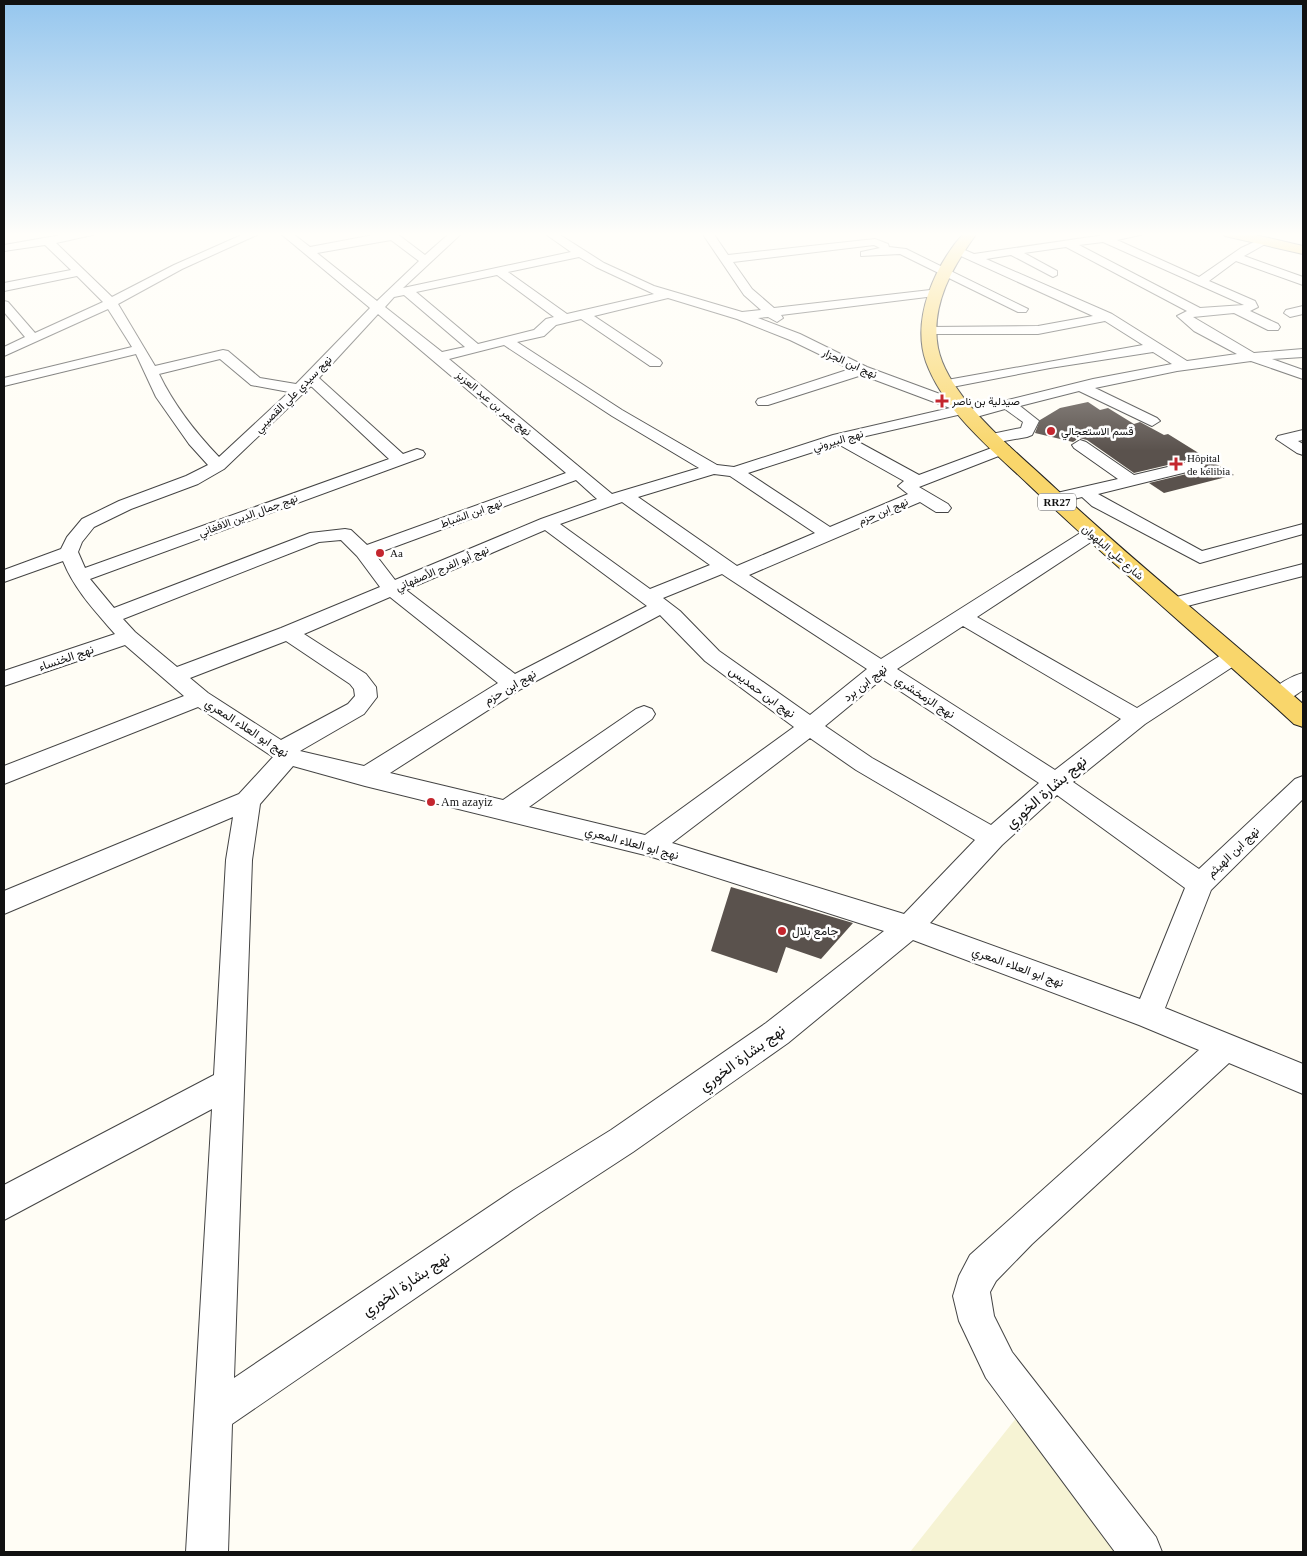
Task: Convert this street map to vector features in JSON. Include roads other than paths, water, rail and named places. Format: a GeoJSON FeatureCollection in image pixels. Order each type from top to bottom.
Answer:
{"type":"FeatureCollection","features":[{"type":"Feature","properties":{"kind":"main road","name":"شارع علي البلهوان"},"geometry":{"type":"LineString","coordinates":[[933,306],[930,331],[933,361],[965,410],[1091,534],[1303,718]]}},
{"type":"Feature","properties":{"kind":"street"},"geometry":{"type":"LineString","coordinates":[[5,306],[33,338]]}},
{"type":"Feature","properties":{"kind":"street"},"geometry":{"type":"LineString","coordinates":[[4,352],[105,306]]}},
{"type":"Feature","properties":{"kind":"street"},"geometry":{"type":"LineString","coordinates":[[113,306],[140,349],[152,371],[156,384],[171,409],[195,441],[218,466]]}},
{"type":"Feature","properties":{"kind":"street","name":"نهج عمر بن عبد العزيز"},"geometry":{"type":"LineString","coordinates":[[374,306],[439,357],[578,474],[617,497]]}},
{"type":"Feature","properties":{"kind":"street","name":"نهج سيدي علي القصيبي"},"geometry":{"type":"LineString","coordinates":[[69,552],[79,531],[103,514],[192,480],[218,466],[306,384],[379,306]]}},
{"type":"Feature","properties":{"kind":"street"},"geometry":{"type":"LineString","coordinates":[[424,306],[475,348]]}},
{"type":"Feature","properties":{"kind":"street"},"geometry":{"type":"LineString","coordinates":[[547,306],[565,319]]}},
{"type":"Feature","properties":{"kind":"street"},"geometry":{"type":"LineString","coordinates":[[439,357],[539,333],[548,324],[622,306]]}},
{"type":"Feature","properties":{"kind":"street","name":"نهج ابن الجزار"},"geometry":{"type":"LineString","coordinates":[[704,306],[742,316],[795,338],[862,370],[965,410]]}},
{"type":"Feature","properties":{"kind":"street"},"geometry":{"type":"LineString","coordinates":[[764,306],[795,338]]}},
{"type":"Feature","properties":{"kind":"street"},"geometry":{"type":"LineString","coordinates":[[742,316],[817,306]]}},
{"type":"Feature","properties":{"kind":"street"},"geometry":{"type":"LineString","coordinates":[[1015,306],[1022,309]]}},
{"type":"Feature","properties":{"kind":"street"},"geometry":{"type":"LineString","coordinates":[[1082,306],[1107,317],[1185,366]]}},
{"type":"Feature","properties":{"kind":"street"},"geometry":{"type":"LineString","coordinates":[[1186,306],[1198,312]]}},
{"type":"Feature","properties":{"kind":"street"},"geometry":{"type":"LineString","coordinates":[[1252,306],[1250,308],[1237,310],[1198,312],[1183,316],[1199,328],[1250,356],[1303,375]]}},
{"type":"Feature","properties":{"kind":"street"},"geometry":{"type":"LineString","coordinates":[[1237,310],[1273,327]]}},
{"type":"Feature","properties":{"kind":"street"},"geometry":{"type":"LineString","coordinates":[[584,315],[656,363]]}},
{"type":"Feature","properties":{"kind":"street"},"geometry":{"type":"LineString","coordinates":[[930,331],[1038,330],[1107,317]]}},
{"type":"Feature","properties":{"kind":"street"},"geometry":{"type":"LineString","coordinates":[[506,341],[617,413],[713,470]]}},
{"type":"Feature","properties":{"kind":"street"},"geometry":{"type":"LineString","coordinates":[[947,384],[1050,364],[1157,347]]}},
{"type":"Feature","properties":{"kind":"street"},"geometry":{"type":"LineString","coordinates":[[4,382],[140,349]]}},
{"type":"Feature","properties":{"kind":"street","name":"نهج البيروني"},"geometry":{"type":"LineString","coordinates":[[713,470],[735,472],[839,438],[965,410],[1008,404],[1045,394],[1185,366],[1250,356],[1303,352]]}},
{"type":"Feature","properties":{"kind":"street"},"geometry":{"type":"LineString","coordinates":[[152,371],[224,355],[256,382],[306,384],[400,460]]}},
{"type":"Feature","properties":{"kind":"street"},"geometry":{"type":"LineString","coordinates":[[763,402],[862,370]]}},
{"type":"Feature","properties":{"kind":"street"},"geometry":{"type":"LineString","coordinates":[[1082,387],[1152,421]]}},
{"type":"Feature","properties":{"kind":"street"},"geometry":{"type":"LineString","coordinates":[[1045,394],[1060,403]]}},
{"type":"Feature","properties":{"kind":"street","name":"نهج ابن حزم"},"geometry":{"type":"LineString","coordinates":[[365,776],[513,684],[654,602],[730,570],[828,534],[919,488],[998,444],[1027,432],[1031,421],[1008,404]]}},
{"type":"Feature","properties":{"kind":"street"},"geometry":{"type":"LineString","coordinates":[[1303,435],[1284,439],[1303,450]]}},
{"type":"Feature","properties":{"kind":"street"},"geometry":{"type":"LineString","coordinates":[[839,438],[919,488]]}},
{"type":"Feature","properties":{"kind":"street"},"geometry":{"type":"LineString","coordinates":[[1080,445],[1132,481]]}},
{"type":"Feature","properties":{"kind":"street","name":"نهج جمال الدين الافغاني"},"geometry":{"type":"LineString","coordinates":[[79,577],[417,454]]}},
{"type":"Feature","properties":{"kind":"street"},"geometry":{"type":"LineString","coordinates":[[1054,498],[1193,466]]}},
{"type":"Feature","properties":{"kind":"street","name":"نهج أبو الفرج الأصفهاني"},"geometry":{"type":"LineString","coordinates":[[174,676],[288,633],[547,523],[617,497],[713,470]]}},
{"type":"Feature","properties":{"kind":"street"},"geometry":{"type":"LineString","coordinates":[[735,472],[828,534]]}},
{"type":"Feature","properties":{"kind":"street","name":"نهج ابن الشباط"},"geometry":{"type":"LineString","coordinates":[[364,552],[578,474]]}},
{"type":"Feature","properties":{"kind":"street","name":"نهج ابن حزم"},"geometry":{"type":"LineString","coordinates":[[919,488],[942,508]]}},
{"type":"Feature","properties":{"kind":"street"},"geometry":{"type":"LineString","coordinates":[[1086,492],[1098,502],[1200,557],[1303,529]]}},
{"type":"Feature","properties":{"kind":"street","name":"نهج الزمخشري"},"geometry":{"type":"LineString","coordinates":[[617,497],[1056,782],[1200,884]]}},
{"type":"Feature","properties":{"kind":"street","name":"نهج ابن حمديس"},"geometry":{"type":"LineString","coordinates":[[547,523],[684,625],[712,656],[810,727],[864,764],[993,838]]}},
{"type":"Feature","properties":{"kind":"street"},"geometry":{"type":"LineString","coordinates":[[110,617],[316,536],[345,534],[364,552],[392,589],[513,684]]}},
{"type":"Feature","properties":{"kind":"street","name":"نهج ابن برد"},"geometry":{"type":"LineString","coordinates":[[649,846],[810,727],[881,669],[1091,534]]}},
{"type":"Feature","properties":{"kind":"street"},"geometry":{"type":"LineString","coordinates":[[4,576],[69,552]]}},
{"type":"Feature","properties":{"kind":"street","name":"نهج ابو العلاء المعري"},"geometry":{"type":"LineString","coordinates":[[69,552],[79,577],[128,637],[200,698],[284,754],[365,776],[649,846],[909,927],[1148,1015],[1303,1079]]}},
{"type":"Feature","properties":{"kind":"street"},"geometry":{"type":"LineString","coordinates":[[1172,604],[1303,570]]}},
{"type":"Feature","properties":{"kind":"street"},"geometry":{"type":"LineString","coordinates":[[961,616],[1137,718]]}},
{"type":"Feature","properties":{"kind":"street"},"geometry":{"type":"LineString","coordinates":[[207,1552],[239,860],[248,801],[284,754],[356,709],[366,697],[364,687],[358,679],[288,633]]}},
{"type":"Feature","properties":{"kind":"street","name":"نهج الخنساء"},"geometry":{"type":"LineString","coordinates":[[4,679],[128,637]]}},
{"type":"Feature","properties":{"kind":"street","name":"نهج بشارة الخوري"},"geometry":{"type":"LineString","coordinates":[[214,1414],[720,1074],[777,1033],[909,927],[993,838],[1056,782],[1137,718],[1233,657]]}},
{"type":"Feature","properties":{"kind":"street"},"geometry":{"type":"LineString","coordinates":[[1278,696],[1303,680]]}},
{"type":"Feature","properties":{"kind":"street"},"geometry":{"type":"LineString","coordinates":[[4,775],[200,698]]}},
{"type":"Feature","properties":{"kind":"street"},"geometry":{"type":"LineString","coordinates":[[505,811],[644,714]]}},
{"type":"Feature","properties":{"kind":"street","name":"نهج ابن الهيثم"},"geometry":{"type":"LineString","coordinates":[[1148,1015],[1200,884],[1303,785]]}},
{"type":"Feature","properties":{"kind":"street"},"geometry":{"type":"LineString","coordinates":[[4,903],[248,801]]}},
{"type":"Feature","properties":{"kind":"street"},"geometry":{"type":"LineString","coordinates":[[1141,1552],[999,1365],[977,1321],[971,1296],[972,1288],[983,1268],[1020,1232],[1224,1047]]}},
{"type":"Feature","properties":{"kind":"street"},"geometry":{"type":"LineString","coordinates":[[4,1203],[228,1084]]}},
{"type":"Feature","properties":{"kind":"place","name":"صيدلية بن ناصر"},"geometry":{"type":"Point","coordinates":[942,401]}},
{"type":"Feature","properties":{"kind":"place","name":"قسم الاستعجالي"},"geometry":{"type":"Point","coordinates":[1051,431]}},
{"type":"Feature","properties":{"kind":"place","name":"Hôpital de kélibia"},"geometry":{"type":"Point","coordinates":[1176,464]}},
{"type":"Feature","properties":{"kind":"place","name":"Aa"},"geometry":{"type":"Point","coordinates":[380,553]}},
{"type":"Feature","properties":{"kind":"place","name":"Am azayiz"},"geometry":{"type":"Point","coordinates":[431,802]}},
{"type":"Feature","properties":{"kind":"place","name":"جامع بلال"},"geometry":{"type":"Point","coordinates":[782,931]}}]}
